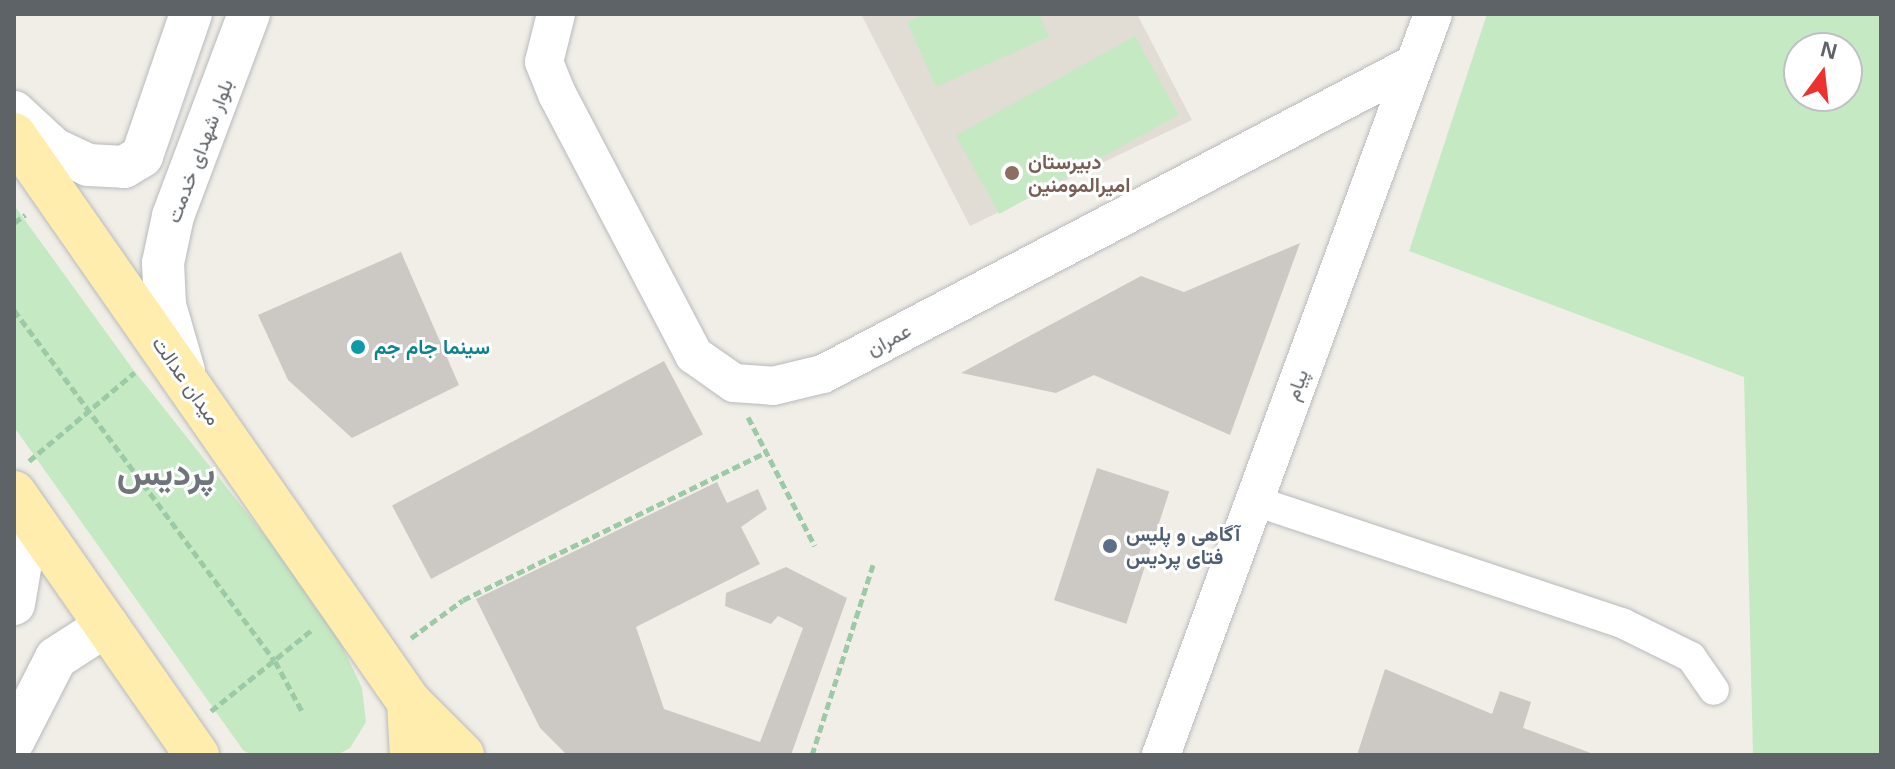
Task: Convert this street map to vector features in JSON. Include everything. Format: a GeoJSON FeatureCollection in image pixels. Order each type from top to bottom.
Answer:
{"type":"FeatureCollection","features":[{"type":"Feature","properties":{"kind":"main road"},"geometry":{"type":"LineString","coordinates":[[14,112],[54,149],[88,165],[124,167],[142,156],[191,14]]}},
{"type":"Feature","properties":{"kind":"main road","name":"بلوار شهدای خدمت"},"geometry":{"type":"LineString","coordinates":[[188,384],[165,305],[163,263],[173,216],[249,14]]}},
{"type":"Feature","properties":{"kind":"main road","name":"میدان عدالت"},"geometry":{"type":"LineString","coordinates":[[14,135],[409,702],[462,755]]}},
{"type":"Feature","properties":{"kind":"main road"},"geometry":{"type":"LineString","coordinates":[[14,604],[23,491]]}},
{"type":"Feature","properties":{"kind":"main road"},"geometry":{"type":"LineString","coordinates":[[23,491],[107,625],[190,744]]}},
{"type":"Feature","properties":{"kind":"main road"},"geometry":{"type":"LineString","coordinates":[[14,740],[56,658],[107,625]]}},
{"type":"Feature","properties":{"kind":"main road"},"geometry":{"type":"LineString","coordinates":[[409,702],[412,755]]}},
{"type":"Feature","properties":{"kind":"street","name":"عمران"},"geometry":{"type":"LineString","coordinates":[[556,14],[544,62],[694,355],[734,383],[773,386],[823,374],[1414,64]]}},
{"type":"Feature","properties":{"kind":"street","name":"پیام"},"geometry":{"type":"LineString","coordinates":[[1161,755],[1433,14]]}},
{"type":"Feature","properties":{"kind":"street"},"geometry":{"type":"LineString","coordinates":[[1255,501],[1622,623],[1691,657],[1714,690]]}},
{"type":"Feature","properties":{"kind":"path"},"geometry":{"type":"LineString","coordinates":[[14,310],[275,661],[303,713]]}},
{"type":"Feature","properties":{"kind":"path"},"geometry":{"type":"LineString","coordinates":[[23,491],[91,412],[162,347]]}},
{"type":"Feature","properties":{"kind":"path"},"geometry":{"type":"LineString","coordinates":[[380,660],[463,600],[764,453],[815,546]]}},
{"type":"Feature","properties":{"kind":"path"},"geometry":{"type":"LineString","coordinates":[[812,755],[873,565]]}},
{"type":"Feature","properties":{"kind":"path"},"geometry":{"type":"LineString","coordinates":[[190,744],[275,661],[342,605]]}},
{"type":"Feature","properties":{"kind":"shaded area","name":"دبیرستان امیرالمومنین"},"geometry":{"type":"Polygon","coordinates":[[[861,14],[1137,14],[1192,120],[970,226],[861,14]]]}},
{"type":"Feature","properties":{"kind":"green space"},"geometry":{"type":"Polygon","coordinates":[[[925,14],[1039,14],[1049,37],[936,87],[907,22],[925,14]]]}},
{"type":"Feature","properties":{"kind":"green space"},"geometry":{"type":"Polygon","coordinates":[[[1487,14],[1881,14],[1881,755],[1753,755],[1744,377],[1409,251],[1487,14]]]}},
{"type":"Feature","properties":{"kind":"green space"},"geometry":{"type":"Polygon","coordinates":[[[1135,36],[1179,115],[999,214],[956,135],[1135,36]]]}},
{"type":"Feature","properties":{"kind":"green space"},"geometry":{"type":"Polygon","coordinates":[[[14,205],[132,368],[327,614],[362,688],[366,722],[350,748],[337,755],[251,755],[243,750],[14,427],[14,205]]]}},
{"type":"Feature","properties":{"kind":"building"},"geometry":{"type":"Polygon","coordinates":[[[1300,243],[1230,435],[1094,375],[1056,393],[961,373],[1141,276],[1184,292],[1300,243]]]}},
{"type":"Feature","properties":{"kind":"building","name":"سینما جام جم"},"geometry":{"type":"Polygon","coordinates":[[[401,252],[459,385],[352,438],[288,380],[258,315],[401,252]]]}},
{"type":"Feature","properties":{"kind":"building"},"geometry":{"type":"Polygon","coordinates":[[[664,361],[703,434],[431,579],[392,506],[664,361]]]}},
{"type":"Feature","properties":{"kind":"building","name":"آگاهی و پلیس فتای پردیس"},"geometry":{"type":"Polygon","coordinates":[[[1097,468],[1169,491],[1126,624],[1054,600],[1097,468]]]}},
{"type":"Feature","properties":{"kind":"building"},"geometry":{"type":"Polygon","coordinates":[[[717,482],[727,503],[758,489],[767,509],[741,527],[760,564],[636,627],[664,709],[760,742],[803,628],[778,616],[771,624],[725,606],[726,593],[786,567],[847,598],[791,755],[567,755],[540,728],[476,599],[717,482]]]}},
{"type":"Feature","properties":{"kind":"building"},"geometry":{"type":"Polygon","coordinates":[[[1385,669],[1492,714],[1500,691],[1531,702],[1523,728],[1596,755],[1357,755],[1385,669]]]}},
{"type":"Feature","properties":{"kind":"place","name":"دبیرستان امیرالمومنین"},"geometry":{"type":"Point","coordinates":[1012,173]}},
{"type":"Feature","properties":{"kind":"place","name":"سینما جام جم"},"geometry":{"type":"Point","coordinates":[358,347]}},
{"type":"Feature","properties":{"kind":"place","name":"آگاهی و پلیس فتای پردیس"},"geometry":{"type":"Point","coordinates":[1110,546]}},
{"type":"Feature","properties":{"kind":"district","name":"پردیس"},"geometry":{"type":"Point","coordinates":[166,473]}}]}
